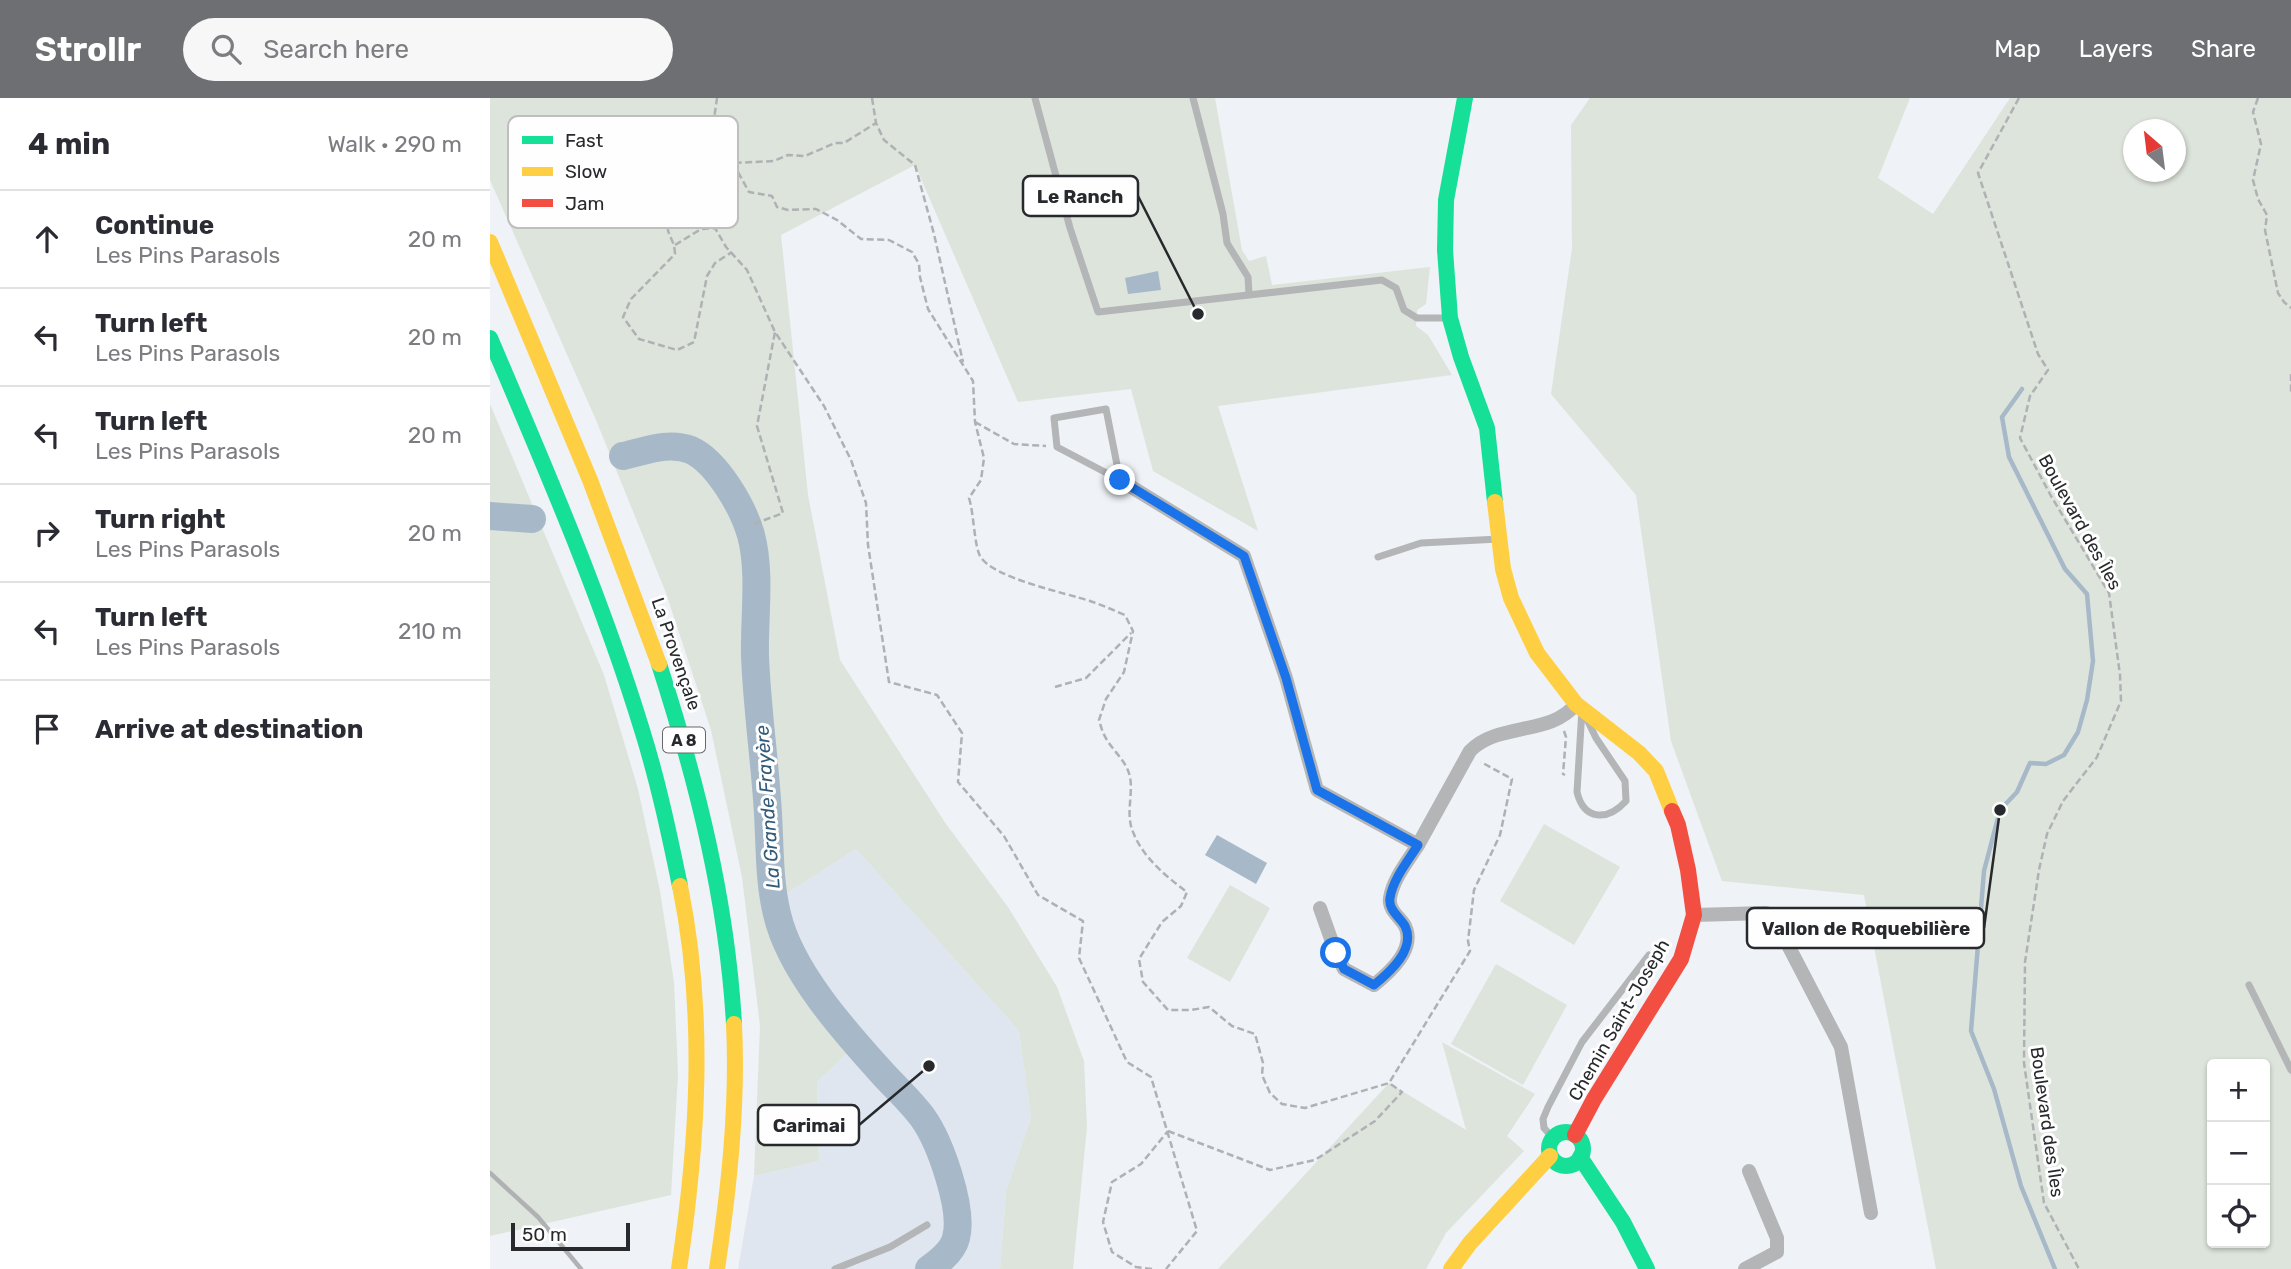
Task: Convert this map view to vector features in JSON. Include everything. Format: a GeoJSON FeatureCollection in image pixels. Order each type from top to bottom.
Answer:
{"type":"FeatureCollection","features":[{"type":"Feature","properties":{"kind":"main road","name":"Chemin Saint-Joseph"},"geometry":{"type":"LineString","coordinates":[[1465,98],[1446,200],[1445,238],[1450,318],[1487,428],[1503,569],[1521,621],[1537,653],[1579,707],[1639,753],[1656,771],[1678,825],[1694,915],[1681,959],[1594,1099],[1575,1135]]}},
{"type":"Feature","properties":{"kind":"main road","name":"Chemin Saint-Joseph"},"geometry":{"type":"LineString","coordinates":[[1453,153],[1479,98]]}},
{"type":"Feature","properties":{"kind":"main road","name":"La Provençale"},"geometry":{"type":"LineString","coordinates":[[490,242],[632,584],[685,744],[720,891],[730,973],[734,1038],[734,1125],[728,1198],[717,1269]]}},
{"type":"Feature","properties":{"kind":"main road","name":"A 8"},"geometry":{"type":"LineString","coordinates":[[490,338],[582,557],[619,656],[665,810],[682,893],[694,980],[697,1122],[690,1201],[679,1269]]}},
{"type":"Feature","properties":{"kind":"main road"},"geometry":{"type":"LineString","coordinates":[[1561,1133],[1575,1135],[1582,1148],[1580,1157],[1567,1166],[1557,1163],[1550,1156],[1549,1147],[1553,1139],[1561,1133]]}},
{"type":"Feature","properties":{"kind":"main road"},"geometry":{"type":"LineString","coordinates":[[1451,1269],[1505,1203],[1550,1156]]}},
{"type":"Feature","properties":{"kind":"main road"},"geometry":{"type":"LineString","coordinates":[[1580,1157],[1623,1222],[1647,1269]]}},
{"type":"Feature","properties":{"kind":"street"},"geometry":{"type":"LineString","coordinates":[[1120,480],[1244,556],[1286,678],[1317,790],[1418,845]]}},
{"type":"Feature","properties":{"kind":"street"},"geometry":{"type":"LineString","coordinates":[[1320,908],[1344,969],[1374,985],[1391,972],[1406,949],[1406,928],[1390,906],[1390,898],[1401,872],[1468,755],[1479,742],[1497,734],[1563,716],[1579,707]]}},
{"type":"Feature","properties":{"kind":"street"},"geometry":{"type":"LineString","coordinates":[[1694,915],[1766,913],[1777,924],[1841,1047],[1871,1213]]}},
{"type":"Feature","properties":{"kind":"street"},"geometry":{"type":"LineString","coordinates":[[1745,1269],[1777,1252],[1777,1238],[1749,1171]]}},
{"type":"Feature","properties":{"kind":"lane"},"geometry":{"type":"LineString","coordinates":[[1035,98],[1070,228],[1098,312],[1382,280],[1396,288],[1404,310],[1416,318],[1450,318]]}},
{"type":"Feature","properties":{"kind":"lane"},"geometry":{"type":"LineString","coordinates":[[1193,98],[1220,202],[1227,243],[1248,277],[1249,294]]}},
{"type":"Feature","properties":{"kind":"lane"},"geometry":{"type":"LineString","coordinates":[[1105,409],[1120,480],[1057,447],[1054,418],[1105,409]]}},
{"type":"Feature","properties":{"kind":"lane"},"geometry":{"type":"LineString","coordinates":[[1378,557],[1421,543],[1499,539]]}},
{"type":"Feature","properties":{"kind":"lane"},"geometry":{"type":"LineString","coordinates":[[1579,707],[1625,781],[1626,801],[1609,815],[1588,812],[1580,804],[1577,785],[1579,707]]}},
{"type":"Feature","properties":{"kind":"lane"},"geometry":{"type":"LineString","coordinates":[[1553,1139],[1544,1128],[1543,1119],[1548,1107],[1582,1042],[1649,955]]}},
{"type":"Feature","properties":{"kind":"lane"},"geometry":{"type":"LineString","coordinates":[[2249,985],[2291,1070]]}},
{"type":"Feature","properties":{"kind":"lane"},"geometry":{"type":"LineString","coordinates":[[835,1269],[890,1247],[926,1225]]}},
{"type":"Feature","properties":{"kind":"path"},"geometry":{"type":"LineString","coordinates":[[715,116],[718,98]]}},
{"type":"Feature","properties":{"kind":"path"},"geometry":{"type":"LineString","coordinates":[[872,98],[876,123],[884,140],[915,165],[934,234],[963,365]]}},
{"type":"Feature","properties":{"kind":"path","name":"Boulevard des Îles"},"geometry":{"type":"LineString","coordinates":[[2019,98],[1978,173],[2038,354],[2048,370],[2030,396],[2020,439],[2109,593],[2122,701],[2097,757],[2063,801],[2047,834],[2025,962],[2024,1063],[2044,1203],[2079,1269]]}},
{"type":"Feature","properties":{"kind":"path"},"geometry":{"type":"LineString","coordinates":[[2258,98],[2253,111],[2261,144],[2253,180],[2258,199],[2267,215],[2265,230],[2278,293],[2291,308]]}},
{"type":"Feature","properties":{"kind":"path"},"geometry":{"type":"LineString","coordinates":[[738,163],[774,161],[788,155],[805,156],[835,143],[844,143],[876,123]]}},
{"type":"Feature","properties":{"kind":"path"},"geometry":{"type":"LineString","coordinates":[[738,173],[748,192],[772,196],[777,207],[788,210],[816,209],[837,220],[861,239],[889,240],[912,252],[919,264],[928,309],[972,381],[975,422],[984,458],[981,480],[970,498],[978,553],[983,561],[1006,574],[1047,590],[1091,601],[1125,615],[1133,631],[1124,672],[1107,699],[1099,720],[1107,740],[1122,760],[1130,778],[1128,798],[1131,826],[1144,854],[1186,892],[1181,906],[1162,922],[1139,959],[1143,982],[1168,1010],[1209,1007],[1233,1026],[1255,1034],[1263,1063],[1262,1075],[1270,1093],[1282,1104],[1305,1108],[1389,1083],[1469,951],[1474,890],[1500,835],[1512,779],[1468,755]]}},
{"type":"Feature","properties":{"kind":"path"},"geometry":{"type":"LineString","coordinates":[[667,228],[676,254],[631,299],[623,317],[639,339],[677,351],[694,342],[707,276],[715,263],[732,252]]}},
{"type":"Feature","properties":{"kind":"path"},"geometry":{"type":"LineString","coordinates":[[675,245],[701,229],[715,228],[726,247],[747,270],[775,332],[824,406],[851,460],[866,503],[868,545],[889,682],[937,695],[962,733],[958,782],[1004,836],[1038,895],[1083,921],[1079,958],[1127,1062],[1151,1077],[1197,1231],[1166,1269]]}},
{"type":"Feature","properties":{"kind":"path"},"geometry":{"type":"LineString","coordinates":[[754,524],[783,513],[757,426],[775,332]]}},
{"type":"Feature","properties":{"kind":"path"},"geometry":{"type":"LineString","coordinates":[[2291,374],[2291,394]]}},
{"type":"Feature","properties":{"kind":"path"},"geometry":{"type":"LineString","coordinates":[[975,422],[1014,444],[1057,447]]}},
{"type":"Feature","properties":{"kind":"path"},"geometry":{"type":"LineString","coordinates":[[1055,687],[1086,678],[1133,631]]}},
{"type":"Feature","properties":{"kind":"path"},"geometry":{"type":"LineString","coordinates":[[1168,1131],[1270,1170],[1315,1160],[1375,1121],[1402,1091],[1389,1083]]}},
{"type":"Feature","properties":{"kind":"path"},"geometry":{"type":"LineString","coordinates":[[1152,1269],[1136,1267],[1112,1252],[1102,1222],[1112,1182],[1141,1164],[1168,1131]]}},
{"type":"Feature","properties":{"kind":"shaded area"},"geometry":{"type":"Polygon","coordinates":[[[490,98],[1215,98],[1242,250],[1249,261],[1266,256],[1272,285],[1430,267],[1426,304],[1417,310],[1416,326],[1428,335],[1452,375],[1218,406],[1258,531],[1153,471],[1131,389],[1018,402],[915,165],[781,235],[808,495],[840,660],[946,824],[1008,907],[1057,987],[1084,1061],[1087,1127],[1073,1269],[1000,1269],[1006,1191],[1031,1118],[1019,1031],[856,849],[781,897],[788,941],[851,1050],[817,1082],[819,1161],[754,1176],[760,1026],[742,877],[711,730],[666,593],[596,420],[511,228],[738,228],[738,116],[508,116],[508,221],[490,180],[490,98]]]}},
{"type":"Feature","properties":{"kind":"shaded area"},"geometry":{"type":"Polygon","coordinates":[[[1590,98],[1910,98],[1878,178],[1933,214],[2010,98],[2291,98],[2291,1269],[1936,1269],[1864,895],[1722,881],[1671,741],[1636,495],[1551,394],[1572,248],[1571,125],[1590,98]]]}},
{"type":"Feature","properties":{"kind":"shaded area"},"geometry":{"type":"Polygon","coordinates":[[[490,404],[604,675],[638,789],[660,891],[674,982],[678,1074],[671,1195],[490,1236],[490,404]]]}},
{"type":"Feature","properties":{"kind":"shaded area"},"geometry":{"type":"Polygon","coordinates":[[[1544,824],[1620,867],[1574,945],[1500,901],[1544,824]]]}},
{"type":"Feature","properties":{"kind":"shaded area"},"geometry":{"type":"Polygon","coordinates":[[[856,849],[1019,1031],[1031,1118],[1006,1191],[1000,1269],[738,1269],[754,1176],[819,1161],[817,1082],[851,1050],[788,941],[781,897],[856,849]]]}},
{"type":"Feature","properties":{"kind":"shaded area"},"geometry":{"type":"Polygon","coordinates":[[[1230,885],[1270,908],[1230,982],[1187,958],[1230,885]]]}},
{"type":"Feature","properties":{"kind":"shaded area"},"geometry":{"type":"Polygon","coordinates":[[[1496,964],[1567,1005],[1523,1085],[1451,1044],[1496,964]]]}},
{"type":"Feature","properties":{"kind":"shaded area"},"geometry":{"type":"Polygon","coordinates":[[[1442,1042],[1535,1094],[1507,1136],[1524,1151],[1446,1233],[1426,1269],[1218,1269],[1389,1083],[1466,1130],[1442,1042]]]}},
{"type":"Feature","properties":{"kind":"water"},"geometry":{"type":"Polygon","coordinates":[[[1158,271],[1161,290],[1128,294],[1125,278],[1158,271]]]}},
{"type":"Feature","properties":{"kind":"water"},"geometry":{"type":"Polygon","coordinates":[[[1217,835],[1267,863],[1256,884],[1205,855],[1217,835]]]}},
{"type":"Feature","properties":{"kind":"waterway"},"geometry":{"type":"LineString","coordinates":[[2022,389],[2002,417],[2009,457],[2065,569],[2087,594],[2093,661],[2087,700],[2078,732],[2064,755],[2046,764],[2030,763],[2017,792],[2000,810],[1984,871],[1971,1031],[1994,1089],[2021,1186],[2055,1269]]}},
{"type":"Feature","properties":{"kind":"waterway","name":"La Grande Frayère"},"geometry":{"type":"LineString","coordinates":[[623,456],[674,446],[691,450],[710,464],[728,486],[747,524],[756,564],[756,676],[774,902],[784,936],[806,979],[853,1040],[919,1112],[943,1159],[954,1194],[958,1226],[952,1247],[929,1269]]}},
{"type":"Feature","properties":{"kind":"waterway","name":"La Grande Frayère"},"geometry":{"type":"LineString","coordinates":[[490,516],[532,519]]}},
{"type":"Feature","properties":{"kind":"railway"},"geometry":{"type":"LineString","coordinates":[[490,1173],[538,1217],[581,1269]]}},
{"type":"Feature","properties":{"kind":"traffic: fast"},"geometry":{"type":"LineString","coordinates":[[1465,98],[1446,200],[1445,250],[1450,318],[1487,428],[1495,502]]}},
{"type":"Feature","properties":{"kind":"traffic: fast"},"geometry":{"type":"LineString","coordinates":[[490,338],[609,630],[653,768],[680,886]]}},
{"type":"Feature","properties":{"kind":"traffic: fast"},"geometry":{"type":"LineString","coordinates":[[659,664],[686,753],[708,842],[725,932],[734,1024]]}},
{"type":"Feature","properties":{"kind":"traffic: fast"},"geometry":{"type":"LineString","coordinates":[[1566,1132],[1578,1137],[1583,1149],[1578,1161],[1566,1166],[1554,1161],[1549,1149],[1554,1137],[1566,1132]]}},
{"type":"Feature","properties":{"kind":"traffic: fast"},"geometry":{"type":"LineString","coordinates":[[1580,1157],[1623,1222],[1647,1269]]}},
{"type":"Feature","properties":{"kind":"traffic: slow"},"geometry":{"type":"LineString","coordinates":[[490,242],[590,480],[659,664]]}},
{"type":"Feature","properties":{"kind":"traffic: slow"},"geometry":{"type":"LineString","coordinates":[[1495,502],[1503,569],[1511,598],[1537,653],[1576,704],[1639,753],[1656,771],[1672,811]]}},
{"type":"Feature","properties":{"kind":"traffic: slow"},"geometry":{"type":"LineString","coordinates":[[679,1269],[691,1173],[696,1078],[693,982],[680,886]]}},
{"type":"Feature","properties":{"kind":"traffic: slow"},"geometry":{"type":"LineString","coordinates":[[717,1269],[732,1147],[734,1024]]}},
{"type":"Feature","properties":{"kind":"traffic: slow"},"geometry":{"type":"LineString","coordinates":[[1451,1269],[1470,1243],[1550,1156]]}},
{"type":"Feature","properties":{"kind":"traffic: jam"},"geometry":{"type":"LineString","coordinates":[[1575,1135],[1594,1099],[1681,959],[1694,915],[1688,870],[1678,825],[1672,811]]}},
{"type":"Feature","properties":{"kind":"place","name":"Le Ranch"},"geometry":{"type":"Point","coordinates":[1198,314]}},
{"type":"Feature","properties":{"kind":"place","name":"Vallon de Roquebilière"},"geometry":{"type":"Point","coordinates":[2000,810]}},
{"type":"Feature","properties":{"kind":"place","name":"Carimai"},"geometry":{"type":"Point","coordinates":[929,1066]}},
{"type":"Feature","properties":{"kind":"route"},"geometry":{"type":"LineString","coordinates":[[1120,480],[1244,556],[1286,678],[1317,790],[1418,845],[1401,872],[1390,898],[1390,906],[1406,928],[1407,939],[1406,949],[1391,972],[1374,985],[1344,969],[1336,953]]}}]}
